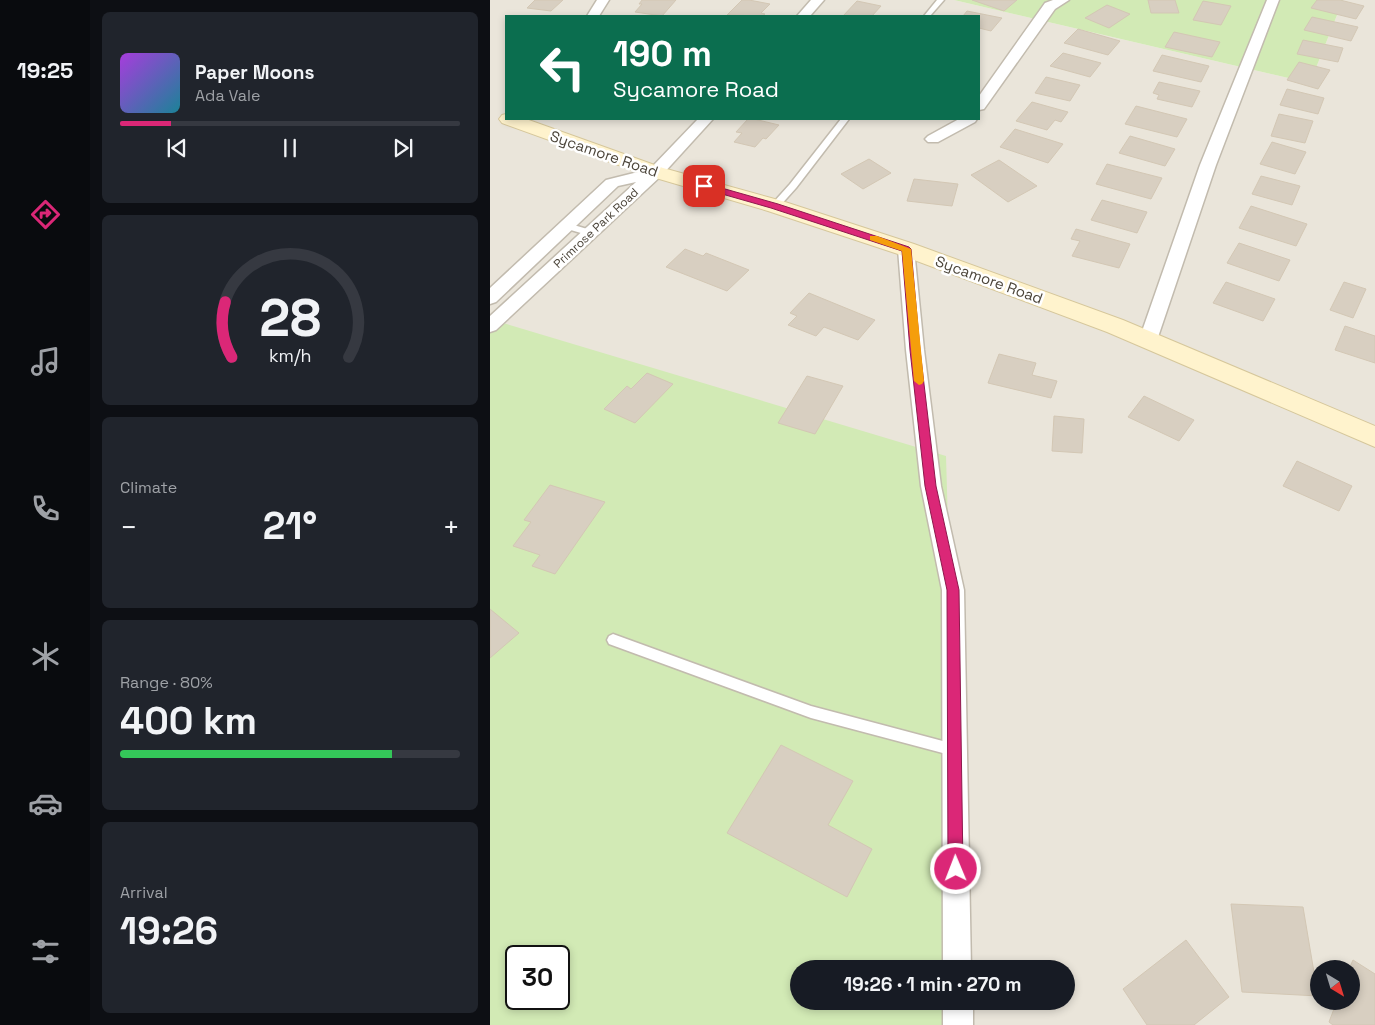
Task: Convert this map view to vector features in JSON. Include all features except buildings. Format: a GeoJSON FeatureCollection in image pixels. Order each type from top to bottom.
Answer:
{"type":"FeatureCollection","features":[{"type":"Feature","properties":{"kind":"street"},"geometry":{"type":"LineString","coordinates":[[594,15],[602,0]]}},
{"type":"Feature","properties":{"kind":"street"},"geometry":{"type":"LineString","coordinates":[[804,15],[818,0]]}},
{"type":"Feature","properties":{"kind":"street"},"geometry":{"type":"LineString","coordinates":[[980,105],[1050,6],[1063,0]]}},
{"type":"Feature","properties":{"kind":"street"},"geometry":{"type":"LineString","coordinates":[[1148,340],[1208,165],[1272,0]]}},
{"type":"Feature","properties":{"kind":"street","name":"Sycamore Road"},"geometry":{"type":"LineString","coordinates":[[490,111],[505,117]]}},
{"type":"Feature","properties":{"kind":"street","name":"Sycamore Road"},"geometry":{"type":"LineString","coordinates":[[513,120],[656,172],[774,206],[906,249],[1114,326],[1375,437]]}},
{"type":"Feature","properties":{"kind":"street"},"geometry":{"type":"LineString","coordinates":[[656,172],[705,120]]}},
{"type":"Feature","properties":{"kind":"street"},"geometry":{"type":"LineString","coordinates":[[933,139],[968,120]]}},
{"type":"Feature","properties":{"kind":"street","name":"Primrose Park Road"},"geometry":{"type":"LineString","coordinates":[[490,298],[612,183],[656,172]]}},
{"type":"Feature","properties":{"kind":"street","name":"Primrose Park Road"},"geometry":{"type":"LineString","coordinates":[[490,326],[656,172]]}},
{"type":"Feature","properties":{"kind":"street"},"geometry":{"type":"LineString","coordinates":[[906,249],[915,350],[931,486],[953,590],[957,960]]}},
{"type":"Feature","properties":{"kind":"street"},"geometry":{"type":"LineString","coordinates":[[958,1010],[958,1025]]}},
{"type":"Feature","properties":{"kind":"lane"},"geometry":{"type":"LineString","coordinates":[[928,15],[941,0]]}},
{"type":"Feature","properties":{"kind":"lane"},"geometry":{"type":"LineString","coordinates":[[774,206],[793,186],[844,120]]}},
{"type":"Feature","properties":{"kind":"lane"},"geometry":{"type":"LineString","coordinates":[[567,226],[591,233]]}},
{"type":"Feature","properties":{"kind":"lane"},"geometry":{"type":"LineString","coordinates":[[613,640],[811,712],[954,750]]}},
{"type":"Feature","properties":{"kind":"shaded area"},"geometry":{"type":"Polygon","coordinates":[[[490,0],[954,0],[1310,83],[1343,0],[1375,0],[1375,1025],[963,1025],[962,1010],[1075,1010],[1075,960],[954,960],[490,319],[490,0]]]}},
{"type":"Feature","properties":{"kind":"green space"},"geometry":{"type":"Polygon","coordinates":[[[954,0],[1343,0],[1310,83],[954,0]]]}},
{"type":"Feature","properties":{"kind":"green space"},"geometry":{"type":"Polygon","coordinates":[[[490,319],[946,456],[961,960],[790,960],[790,1010],[962,1010],[963,1025],[490,1025],[490,319]]]}},
{"type":"Feature","properties":{"kind":"slow traffic"},"geometry":{"type":"LineString","coordinates":[[874,238],[906,249],[919,381]]}},
{"type":"Feature","properties":{"kind":"route"},"geometry":{"type":"LineString","coordinates":[[704,186],[774,206],[906,249],[915,350],[931,486],[953,590],[956,869]]}}]}
